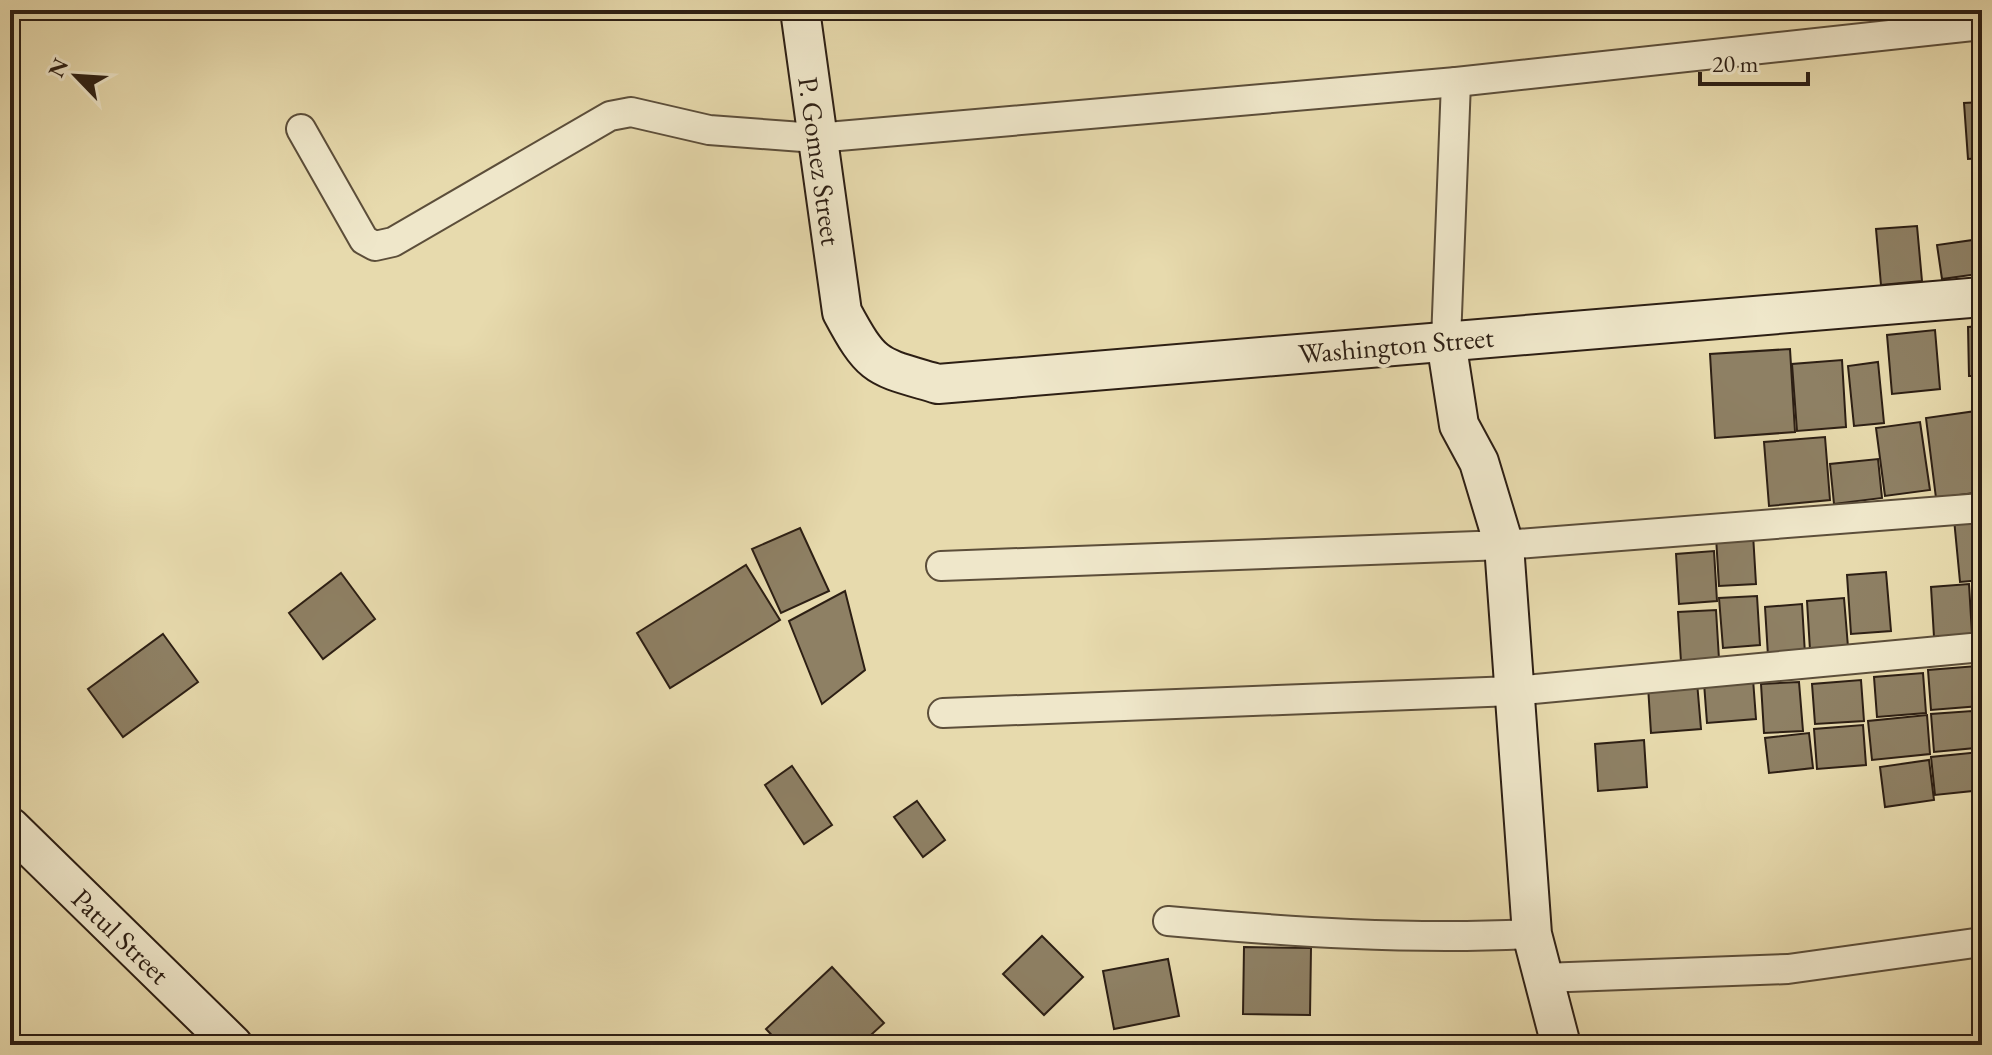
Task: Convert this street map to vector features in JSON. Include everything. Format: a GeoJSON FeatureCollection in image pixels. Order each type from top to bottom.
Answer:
{"type":"FeatureCollection","features":[{"type":"Feature","properties":{"kind":"street","name":"P. Gomez Street"},"geometry":{"type":"LineString","coordinates":[[800,10],[842,312]]}},
{"type":"Feature","properties":{"kind":"street"},"geometry":{"type":"LineString","coordinates":[[301,129],[364,240],[375,246],[393,242],[610,116],[631,112],[709,130],[816,138],[1456,82],[1982,25]]}},
{"type":"Feature","properties":{"kind":"street"},"geometry":{"type":"LineString","coordinates":[[1456,82],[1446,341],[1459,425],[1479,462],[1504,545],[1532,934],[1561,1045]]}},
{"type":"Feature","properties":{"kind":"street","name":"Washington Street"},"geometry":{"type":"LineString","coordinates":[[842,312],[859,344],[878,366],[938,384],[1982,297]]}},
{"type":"Feature","properties":{"kind":"street"},"geometry":{"type":"LineString","coordinates":[[941,566],[1504,545],[1982,508]]}},
{"type":"Feature","properties":{"kind":"street"},"geometry":{"type":"LineString","coordinates":[[943,713],[1513,691],[1982,647]]}},
{"type":"Feature","properties":{"kind":"street","name":"Patul Street"},"geometry":{"type":"LineString","coordinates":[[10,827],[233,1045]]}},
{"type":"Feature","properties":{"kind":"street"},"geometry":{"type":"LineString","coordinates":[[1168,921],[1330,935],[1441,938],[1532,934]]}},
{"type":"Feature","properties":{"kind":"street"},"geometry":{"type":"LineString","coordinates":[[1542,978],[1788,969],[1982,942]]}},
{"type":"Feature","properties":{"kind":"building"},"geometry":{"type":"Polygon","coordinates":[[[1982,102],[1982,158],[1968,159],[1964,103],[1982,102]]]}},
{"type":"Feature","properties":{"kind":"building"},"geometry":{"type":"Polygon","coordinates":[[[1917,226],[1922,281],[1881,285],[1876,229],[1917,226]]]}},
{"type":"Feature","properties":{"kind":"building"},"geometry":{"type":"Polygon","coordinates":[[[1973,240],[1978,274],[1942,279],[1937,245],[1973,240]]]}},
{"type":"Feature","properties":{"kind":"building"},"geometry":{"type":"Polygon","coordinates":[[[1982,326],[1982,376],[1969,376],[1968,327],[1982,326]]]}},
{"type":"Feature","properties":{"kind":"building"},"geometry":{"type":"Polygon","coordinates":[[[1935,330],[1940,389],[1892,394],[1887,335],[1935,330]]]}},
{"type":"Feature","properties":{"kind":"building"},"geometry":{"type":"Polygon","coordinates":[[[1790,349],[1795,432],[1715,438],[1710,354],[1790,349]]]}},
{"type":"Feature","properties":{"kind":"building"},"geometry":{"type":"Polygon","coordinates":[[[1842,360],[1846,427],[1797,431],[1792,364],[1842,360]]]}},
{"type":"Feature","properties":{"kind":"building"},"geometry":{"type":"Polygon","coordinates":[[[1878,362],[1884,423],[1854,426],[1848,366],[1878,362]]]}},
{"type":"Feature","properties":{"kind":"building"},"geometry":{"type":"Polygon","coordinates":[[[1976,411],[1982,492],[1936,498],[1926,418],[1976,411]]]}},
{"type":"Feature","properties":{"kind":"building"},"geometry":{"type":"Polygon","coordinates":[[[1920,422],[1930,490],[1885,496],[1876,428],[1920,422]]]}},
{"type":"Feature","properties":{"kind":"building"},"geometry":{"type":"Polygon","coordinates":[[[1825,437],[1830,500],[1769,506],[1764,442],[1825,437]]]}},
{"type":"Feature","properties":{"kind":"building"},"geometry":{"type":"Polygon","coordinates":[[[1878,459],[1882,498],[1834,504],[1830,464],[1878,459]]]}},
{"type":"Feature","properties":{"kind":"building"},"geometry":{"type":"Polygon","coordinates":[[[1982,516],[1982,580],[1960,582],[1954,519],[1982,516]]]}},
{"type":"Feature","properties":{"kind":"building"},"geometry":{"type":"Polygon","coordinates":[[[800,528],[829,591],[781,613],[752,549],[800,528]]]}},
{"type":"Feature","properties":{"kind":"building"},"geometry":{"type":"Polygon","coordinates":[[[1753,534],[1756,584],[1719,586],[1716,537],[1753,534]]]}},
{"type":"Feature","properties":{"kind":"building"},"geometry":{"type":"Polygon","coordinates":[[[1714,551],[1717,601],[1679,604],[1676,554],[1714,551]]]}},
{"type":"Feature","properties":{"kind":"building"},"geometry":{"type":"Polygon","coordinates":[[[746,565],[780,620],[670,688],[637,633],[746,565]]]}},
{"type":"Feature","properties":{"kind":"building"},"geometry":{"type":"Polygon","coordinates":[[[1886,572],[1891,631],[1851,634],[1847,575],[1886,572]]]}},
{"type":"Feature","properties":{"kind":"building"},"geometry":{"type":"Polygon","coordinates":[[[341,573],[375,619],[323,659],[289,613],[341,573]]]}},
{"type":"Feature","properties":{"kind":"building"},"geometry":{"type":"Polygon","coordinates":[[[1982,583],[1982,640],[1978,640],[1973,584],[1982,583]]]}},
{"type":"Feature","properties":{"kind":"building"},"geometry":{"type":"Polygon","coordinates":[[[1969,584],[1972,634],[1934,637],[1931,587],[1969,584]]]}},
{"type":"Feature","properties":{"kind":"building"},"geometry":{"type":"Polygon","coordinates":[[[845,591],[865,670],[822,704],[789,621],[845,591]]]}},
{"type":"Feature","properties":{"kind":"building"},"geometry":{"type":"Polygon","coordinates":[[[1757,596],[1760,645],[1723,648],[1719,598],[1757,596]]]}},
{"type":"Feature","properties":{"kind":"building"},"geometry":{"type":"Polygon","coordinates":[[[1844,598],[1848,647],[1810,650],[1807,601],[1844,598]]]}},
{"type":"Feature","properties":{"kind":"building"},"geometry":{"type":"Polygon","coordinates":[[[1802,604],[1805,654],[1768,656],[1765,607],[1802,604]]]}},
{"type":"Feature","properties":{"kind":"building"},"geometry":{"type":"Polygon","coordinates":[[[1716,610],[1719,659],[1681,662],[1678,612],[1716,610]]]}},
{"type":"Feature","properties":{"kind":"building"},"geometry":{"type":"Polygon","coordinates":[[[163,634],[198,682],[123,737],[88,689],[163,634]]]}},
{"type":"Feature","properties":{"kind":"building"},"geometry":{"type":"Polygon","coordinates":[[[1977,666],[1980,706],[1931,710],[1928,670],[1977,666]]]}},
{"type":"Feature","properties":{"kind":"building"},"geometry":{"type":"Polygon","coordinates":[[[1923,673],[1926,713],[1877,717],[1874,677],[1923,673]]]}},
{"type":"Feature","properties":{"kind":"building"},"geometry":{"type":"Polygon","coordinates":[[[1753,679],[1756,719],[1707,723],[1704,683],[1753,679]]]}},
{"type":"Feature","properties":{"kind":"building"},"geometry":{"type":"Polygon","coordinates":[[[1861,680],[1864,721],[1815,724],[1812,684],[1861,680]]]}},
{"type":"Feature","properties":{"kind":"building"},"geometry":{"type":"Polygon","coordinates":[[[1697,682],[1701,729],[1651,733],[1648,686],[1697,682]]]}},
{"type":"Feature","properties":{"kind":"building"},"geometry":{"type":"Polygon","coordinates":[[[1799,682],[1803,731],[1764,733],[1761,684],[1799,682]]]}},
{"type":"Feature","properties":{"kind":"building"},"geometry":{"type":"Polygon","coordinates":[[[1972,711],[1975,748],[1934,752],[1931,714],[1972,711]]]}},
{"type":"Feature","properties":{"kind":"building"},"geometry":{"type":"Polygon","coordinates":[[[1927,715],[1930,754],[1872,760],[1868,721],[1927,715]]]}},
{"type":"Feature","properties":{"kind":"building"},"geometry":{"type":"Polygon","coordinates":[[[1863,725],[1866,765],[1817,769],[1814,729],[1863,725]]]}},
{"type":"Feature","properties":{"kind":"building"},"geometry":{"type":"Polygon","coordinates":[[[1809,733],[1813,768],[1769,773],[1765,738],[1809,733]]]}},
{"type":"Feature","properties":{"kind":"building"},"geometry":{"type":"Polygon","coordinates":[[[1644,740],[1647,787],[1598,791],[1595,744],[1644,740]]]}},
{"type":"Feature","properties":{"kind":"building"},"geometry":{"type":"Polygon","coordinates":[[[1980,752],[1982,790],[1935,795],[1931,757],[1980,752]]]}},
{"type":"Feature","properties":{"kind":"building"},"geometry":{"type":"Polygon","coordinates":[[[1929,760],[1934,800],[1885,807],[1880,767],[1929,760]]]}},
{"type":"Feature","properties":{"kind":"building"},"geometry":{"type":"Polygon","coordinates":[[[792,766],[832,825],[804,844],[765,785],[792,766]]]}},
{"type":"Feature","properties":{"kind":"building"},"geometry":{"type":"Polygon","coordinates":[[[917,801],[945,840],[923,857],[894,817],[917,801]]]}},
{"type":"Feature","properties":{"kind":"building"},"geometry":{"type":"Polygon","coordinates":[[[1042,936],[1083,977],[1044,1015],[1003,974],[1042,936]]]}},
{"type":"Feature","properties":{"kind":"building"},"geometry":{"type":"Polygon","coordinates":[[[1244,947],[1311,948],[1310,1015],[1243,1014],[1244,947]]]}},
{"type":"Feature","properties":{"kind":"building"},"geometry":{"type":"Polygon","coordinates":[[[1168,959],[1179,1016],[1114,1029],[1103,971],[1168,959]]]}},
{"type":"Feature","properties":{"kind":"building"},"geometry":{"type":"Polygon","coordinates":[[[832,967],[884,1023],[860,1045],[781,1045],[766,1029],[832,967]]]}}]}
